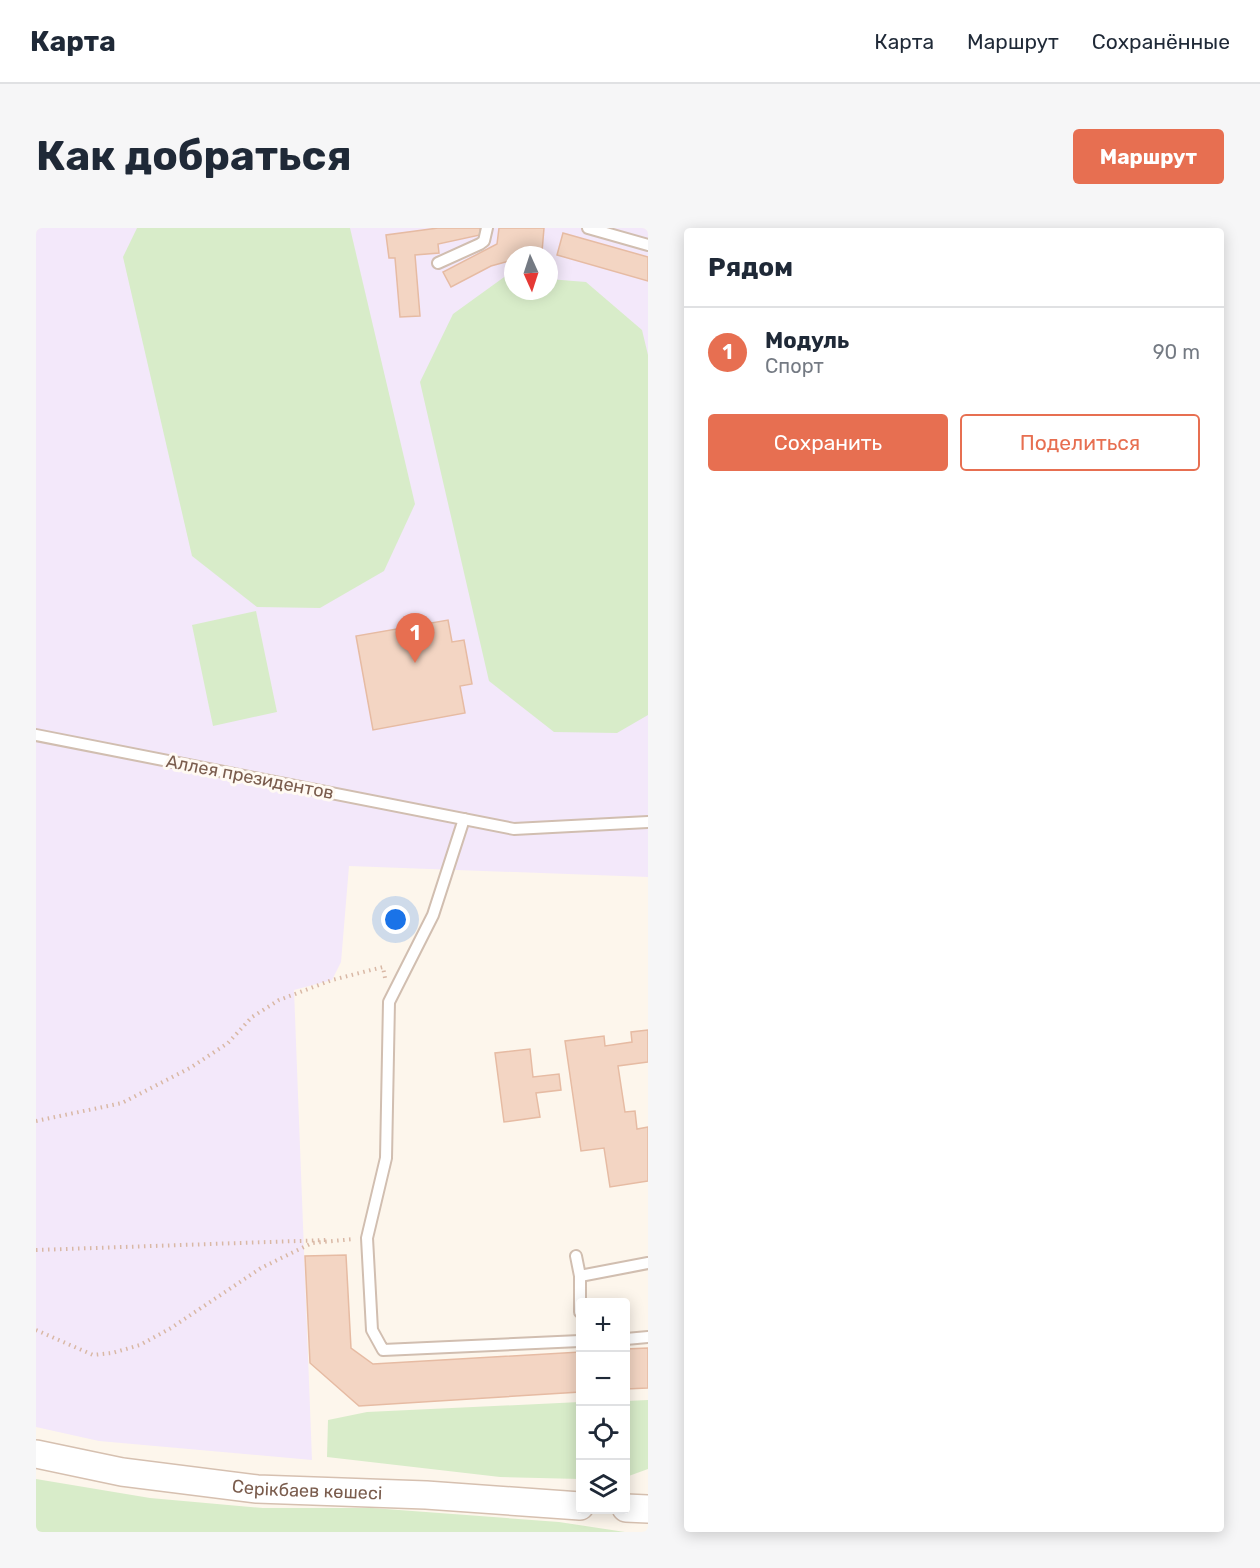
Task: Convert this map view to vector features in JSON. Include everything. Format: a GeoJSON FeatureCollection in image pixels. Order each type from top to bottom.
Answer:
{"type":"FeatureCollection","features":[{"type":"Feature","properties":{"kind":"main road","name":"Серікбаев көшесі"},"geometry":{"type":"LineString","coordinates":[[36,1454],[122,1472],[257,1490],[426,1495],[576,1506]]}},
{"type":"Feature","properties":{"kind":"main road"},"geometry":{"type":"LineString","coordinates":[[630,1507],[648,1509]]}},
{"type":"Feature","properties":{"kind":"lane"},"geometry":{"type":"LineString","coordinates":[[438,263],[480,244],[484,241],[487,228]]}},
{"type":"Feature","properties":{"kind":"lane"},"geometry":{"type":"LineString","coordinates":[[588,228],[626,233],[648,244]]}},
{"type":"Feature","properties":{"kind":"lane","name":"Аллея президентов"},"geometry":{"type":"LineString","coordinates":[[36,735],[514,829],[648,822]]}},
{"type":"Feature","properties":{"kind":"lane"},"geometry":{"type":"LineString","coordinates":[[464,819],[433,915],[389,1002],[386,1158],[367,1238],[372,1330],[383,1350],[576,1341]]}},
{"type":"Feature","properties":{"kind":"lane"},"geometry":{"type":"LineString","coordinates":[[576,1256],[580,1276],[580,1298]]}},
{"type":"Feature","properties":{"kind":"lane"},"geometry":{"type":"LineString","coordinates":[[580,1276],[648,1263]]}},
{"type":"Feature","properties":{"kind":"lane"},"geometry":{"type":"LineString","coordinates":[[630,1339],[648,1337]]}},
{"type":"Feature","properties":{"kind":"lane"},"geometry":{"type":"LineString","coordinates":[[630,1504],[648,1496]]}},
{"type":"Feature","properties":{"kind":"path"},"geometry":{"type":"LineString","coordinates":[[36,1121],[122,1103],[199,1062],[228,1043],[252,1017],[279,1000],[332,980],[383,967],[389,1002]]}},
{"type":"Feature","properties":{"kind":"path"},"geometry":{"type":"LineString","coordinates":[[36,1250],[367,1238]]}},
{"type":"Feature","properties":{"kind":"path"},"geometry":{"type":"LineString","coordinates":[[36,1330],[93,1355],[112,1353],[140,1345],[171,1328],[261,1268],[312,1243],[367,1238]]}},
{"type":"Feature","properties":{"kind":"shaded area"},"geometry":{"type":"Polygon","coordinates":[[[36,228],[648,228],[648,877],[349,866],[341,962],[332,980],[294,990],[312,1460],[99,1441],[36,1427],[36,228]]]}},
{"type":"Feature","properties":{"kind":"green space"},"geometry":{"type":"Polygon","coordinates":[[[137,228],[350,228],[415,504],[384,571],[320,608],[257,607],[192,556],[123,257],[137,228]]]}},
{"type":"Feature","properties":{"kind":"green space"},"geometry":{"type":"Polygon","coordinates":[[[504,277],[504,300],[558,300],[558,280],[586,282],[642,330],[648,355],[648,715],[617,733],[554,732],[489,681],[420,382],[453,314],[504,277]]]}},
{"type":"Feature","properties":{"kind":"green space"},"geometry":{"type":"Polygon","coordinates":[[[256,611],[277,712],[213,726],[192,625],[256,611]]]}},
{"type":"Feature","properties":{"kind":"green space"},"geometry":{"type":"Polygon","coordinates":[[[648,1400],[648,1469],[630,1476],[630,1406],[630,1401],[648,1400]]]}},
{"type":"Feature","properties":{"kind":"green space"},"geometry":{"type":"Polygon","coordinates":[[[576,1402],[576,1479],[500,1477],[327,1457],[328,1420],[367,1412],[576,1402]]]}},
{"type":"Feature","properties":{"kind":"green space"},"geometry":{"type":"Polygon","coordinates":[[[36,1479],[150,1498],[263,1508],[372,1508],[559,1522],[625,1532],[36,1532],[36,1479]]]}},
{"type":"Feature","properties":{"kind":"building"},"geometry":{"type":"Polygon","coordinates":[[[438,228],[480,228],[480,235],[438,244],[439,253],[415,255],[420,316],[400,317],[395,258],[389,258],[386,235],[438,228]]]}},
{"type":"Feature","properties":{"kind":"building"},"geometry":{"type":"Polygon","coordinates":[[[499,228],[544,228],[542,246],[504,246],[504,262],[491,266],[451,287],[443,272],[497,244],[499,228]]]}},
{"type":"Feature","properties":{"kind":"building"},"geometry":{"type":"Polygon","coordinates":[[[563,233],[648,257],[648,281],[558,255],[563,233]]]}},
{"type":"Feature","properties":{"kind":"building"},"geometry":{"type":"Polygon","coordinates":[[[448,620],[452,642],[464,640],[472,684],[460,686],[465,713],[373,730],[356,636],[448,620]]]}},
{"type":"Feature","properties":{"kind":"building"},"geometry":{"type":"Polygon","coordinates":[[[648,1030],[648,1062],[618,1066],[625,1112],[635,1111],[637,1129],[648,1127],[648,1181],[610,1187],[604,1148],[581,1151],[565,1041],[604,1036],[605,1046],[632,1042],[631,1032],[648,1030]]]}},
{"type":"Feature","properties":{"kind":"building"},"geometry":{"type":"Polygon","coordinates":[[[530,1049],[533,1077],[559,1074],[561,1090],[536,1093],[540,1117],[504,1122],[495,1053],[530,1049]]]}},
{"type":"Feature","properties":{"kind":"building"},"geometry":{"type":"Polygon","coordinates":[[[346,1255],[351,1348],[373,1364],[576,1352],[576,1392],[359,1406],[310,1363],[305,1256],[346,1255]]]}},
{"type":"Feature","properties":{"kind":"building"},"geometry":{"type":"Polygon","coordinates":[[[648,1348],[648,1388],[630,1389],[630,1349],[648,1348]]]}},
{"type":"Feature","properties":{"kind":"place","name":"Модуль"},"geometry":{"type":"Point","coordinates":[415,663]}}]}
